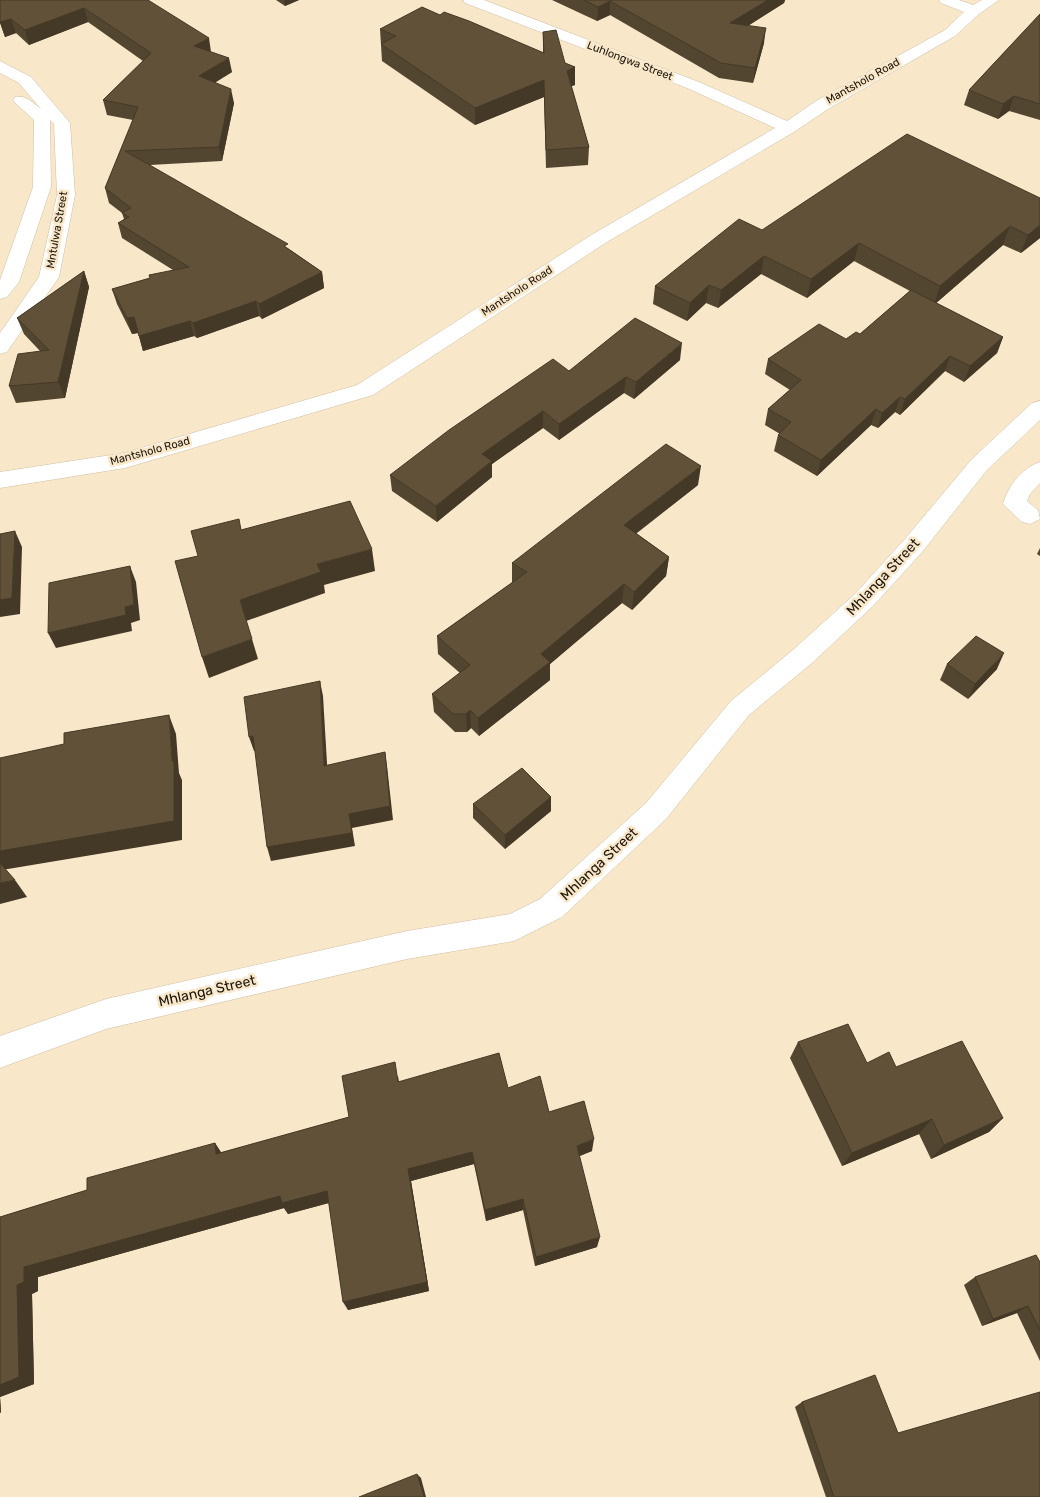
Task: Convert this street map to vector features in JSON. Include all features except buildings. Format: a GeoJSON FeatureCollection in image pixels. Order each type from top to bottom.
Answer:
{"type":"FeatureCollection","features":[{"type":"Feature","properties":{"kind":"street","name":"Luhlongwa Street"},"geometry":{"type":"LineString","coordinates":[[470,0],[693,85],[788,128]]}},
{"type":"Feature","properties":{"kind":"street"},"geometry":{"type":"LineString","coordinates":[[946,0],[974,11]]}},
{"type":"Feature","properties":{"kind":"street","name":"Mantsholo Road"},"geometry":{"type":"LineString","coordinates":[[0,480],[125,460],[365,390],[600,238],[788,128],[822,105],[950,33],[974,11],[992,0]]}},
{"type":"Feature","properties":{"kind":"street","name":"Mntulwa Street"},"geometry":{"type":"LineString","coordinates":[[0,66],[25,80],[62,123],[66,195],[49,277],[0,348]]}},
{"type":"Feature","properties":{"kind":"street"},"geometry":{"type":"LineString","coordinates":[[0,83],[42,118],[42,187],[9,282],[0,293]]}},
{"type":"Feature","properties":{"kind":"street","name":"Mhlanga Street"},"geometry":{"type":"LineString","coordinates":[[0,1052],[106,1014],[406,945],[514,927],[551,908],[656,812],[740,708],[803,656],[864,600],[914,545],[979,464],[1040,408]]}},
{"type":"Feature","properties":{"kind":"street"},"geometry":{"type":"LineString","coordinates":[[1030,516],[1015,504],[1016,498],[1022,488],[1040,470]]}}]}
